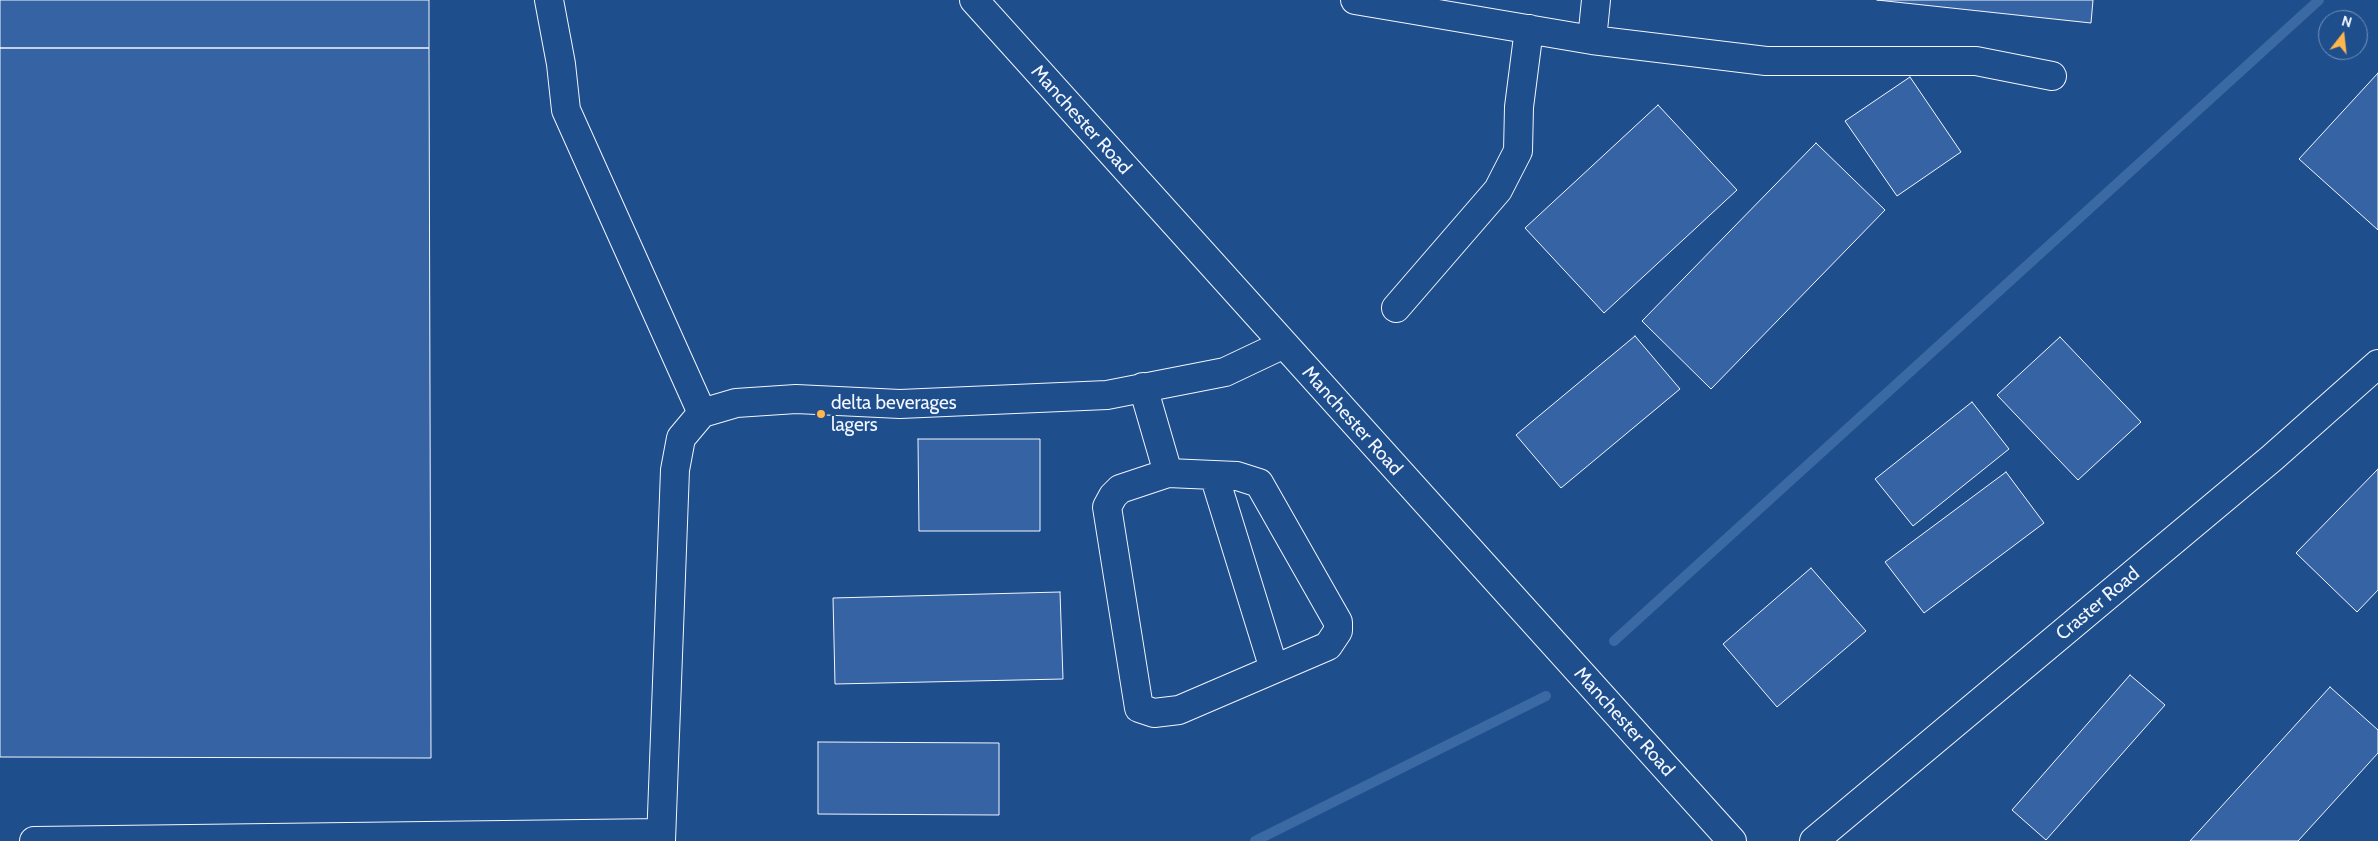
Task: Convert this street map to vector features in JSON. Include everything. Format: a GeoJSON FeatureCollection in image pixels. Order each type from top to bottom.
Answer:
{"type":"FeatureCollection","features":[{"type":"Feature","properties":{"kind":"street"},"geometry":{"type":"LineString","coordinates":[[550,0],[561,64],[566,110],[702,413]]}},
{"type":"Feature","properties":{"kind":"street","name":"Manchester Road"},"geometry":{"type":"LineString","coordinates":[[974,0],[1282,345],[1732,841]]}},
{"type":"Feature","properties":{"kind":"street"},"geometry":{"type":"LineString","coordinates":[[1355,0],[1592,40],[1766,61],[1976,61],[2052,76]]}},
{"type":"Feature","properties":{"kind":"street"},"geometry":{"type":"LineString","coordinates":[[1592,40],[1596,0]]}},
{"type":"Feature","properties":{"kind":"street"},"geometry":{"type":"LineString","coordinates":[[1396,308],[1498,190],[1518,151],[1519,107],[1529,29]]}},
{"type":"Feature","properties":{"kind":"street"},"geometry":{"type":"LineString","coordinates":[[34,841],[661,837],[675,470],[681,438],[702,413],[736,403],[796,399],[900,404],[1107,395],[1225,372],[1282,345]]}},
{"type":"Feature","properties":{"kind":"street","name":"Craster Road"},"geometry":{"type":"LineString","coordinates":[[1814,841],[2272,458],[2378,364]]}},
{"type":"Feature","properties":{"kind":"street"},"geometry":{"type":"LineString","coordinates":[[1143,387],[1168,473]]}},
{"type":"Feature","properties":{"kind":"street"},"geometry":{"type":"LineString","coordinates":[[1168,473],[1237,476],[1259,484],[1338,622],[1338,631],[1328,646],[1179,710],[1154,713],[1139,708],[1107,507],[1113,496],[1120,489],[1168,473]]}},
{"type":"Feature","properties":{"kind":"street"},"geometry":{"type":"LineString","coordinates":[[1214,475],[1274,669]]}},
{"type":"Feature","properties":{"kind":"building"},"geometry":{"type":"Polygon","coordinates":[[[0,0],[429,0],[429,48],[0,48],[0,0]]]}},
{"type":"Feature","properties":{"kind":"building"},"geometry":{"type":"Polygon","coordinates":[[[1877,0],[2093,0],[2091,23],[1877,0]]]}},
{"type":"Feature","properties":{"kind":"building"},"geometry":{"type":"Polygon","coordinates":[[[0,48],[429,48],[431,758],[0,757],[0,48]]]}},
{"type":"Feature","properties":{"kind":"building"},"geometry":{"type":"Polygon","coordinates":[[[2378,73],[2378,230],[2299,159],[2378,73]]]}},
{"type":"Feature","properties":{"kind":"building"},"geometry":{"type":"Polygon","coordinates":[[[1910,77],[1961,152],[1897,196],[1845,121],[1910,77]]]}},
{"type":"Feature","properties":{"kind":"building"},"geometry":{"type":"Polygon","coordinates":[[[1658,105],[1737,190],[1604,313],[1525,228],[1658,105]]]}},
{"type":"Feature","properties":{"kind":"building"},"geometry":{"type":"Polygon","coordinates":[[[1816,143],[1885,210],[1711,389],[1642,321],[1816,143]]]}},
{"type":"Feature","properties":{"kind":"building"},"geometry":{"type":"Polygon","coordinates":[[[1635,336],[1680,389],[1561,488],[1516,435],[1635,336]]]}},
{"type":"Feature","properties":{"kind":"building"},"geometry":{"type":"Polygon","coordinates":[[[2060,337],[2141,422],[2078,480],[1997,395],[2060,337]]]}},
{"type":"Feature","properties":{"kind":"building"},"geometry":{"type":"Polygon","coordinates":[[[1972,402],[2009,449],[1913,526],[1875,479],[1972,402]]]}},
{"type":"Feature","properties":{"kind":"building"},"geometry":{"type":"Polygon","coordinates":[[[918,439],[1040,439],[1040,531],[919,531],[918,439]]]}},
{"type":"Feature","properties":{"kind":"building"},"geometry":{"type":"Polygon","coordinates":[[[2378,469],[2378,590],[2357,612],[2296,553],[2378,469]]]}},
{"type":"Feature","properties":{"kind":"building"},"geometry":{"type":"Polygon","coordinates":[[[2006,472],[2044,523],[1924,613],[1885,562],[2006,472]]]}},
{"type":"Feature","properties":{"kind":"building"},"geometry":{"type":"Polygon","coordinates":[[[1811,568],[1866,631],[1777,707],[1723,644],[1811,568]]]}},
{"type":"Feature","properties":{"kind":"building"},"geometry":{"type":"Polygon","coordinates":[[[1060,592],[1063,679],[835,684],[833,598],[1060,592]]]}},
{"type":"Feature","properties":{"kind":"building"},"geometry":{"type":"Polygon","coordinates":[[[2130,675],[2165,705],[2046,840],[2012,810],[2130,675]]]}},
{"type":"Feature","properties":{"kind":"building"},"geometry":{"type":"Polygon","coordinates":[[[2330,687],[2378,730],[2378,753],[2298,841],[2190,841],[2330,687]]]}},
{"type":"Feature","properties":{"kind":"building"},"geometry":{"type":"Polygon","coordinates":[[[818,742],[999,743],[999,815],[818,814],[818,742]]]}},
{"type":"Feature","properties":{"kind":"waterway"},"geometry":{"type":"LineString","coordinates":[[1614,641],[2319,0]]}},
{"type":"Feature","properties":{"kind":"waterway"},"geometry":{"type":"LineString","coordinates":[[1255,841],[1546,696]]}},
{"type":"Feature","properties":{"kind":"place","name":"delta beverages lagers"},"geometry":{"type":"Point","coordinates":[821,414]}}]}
